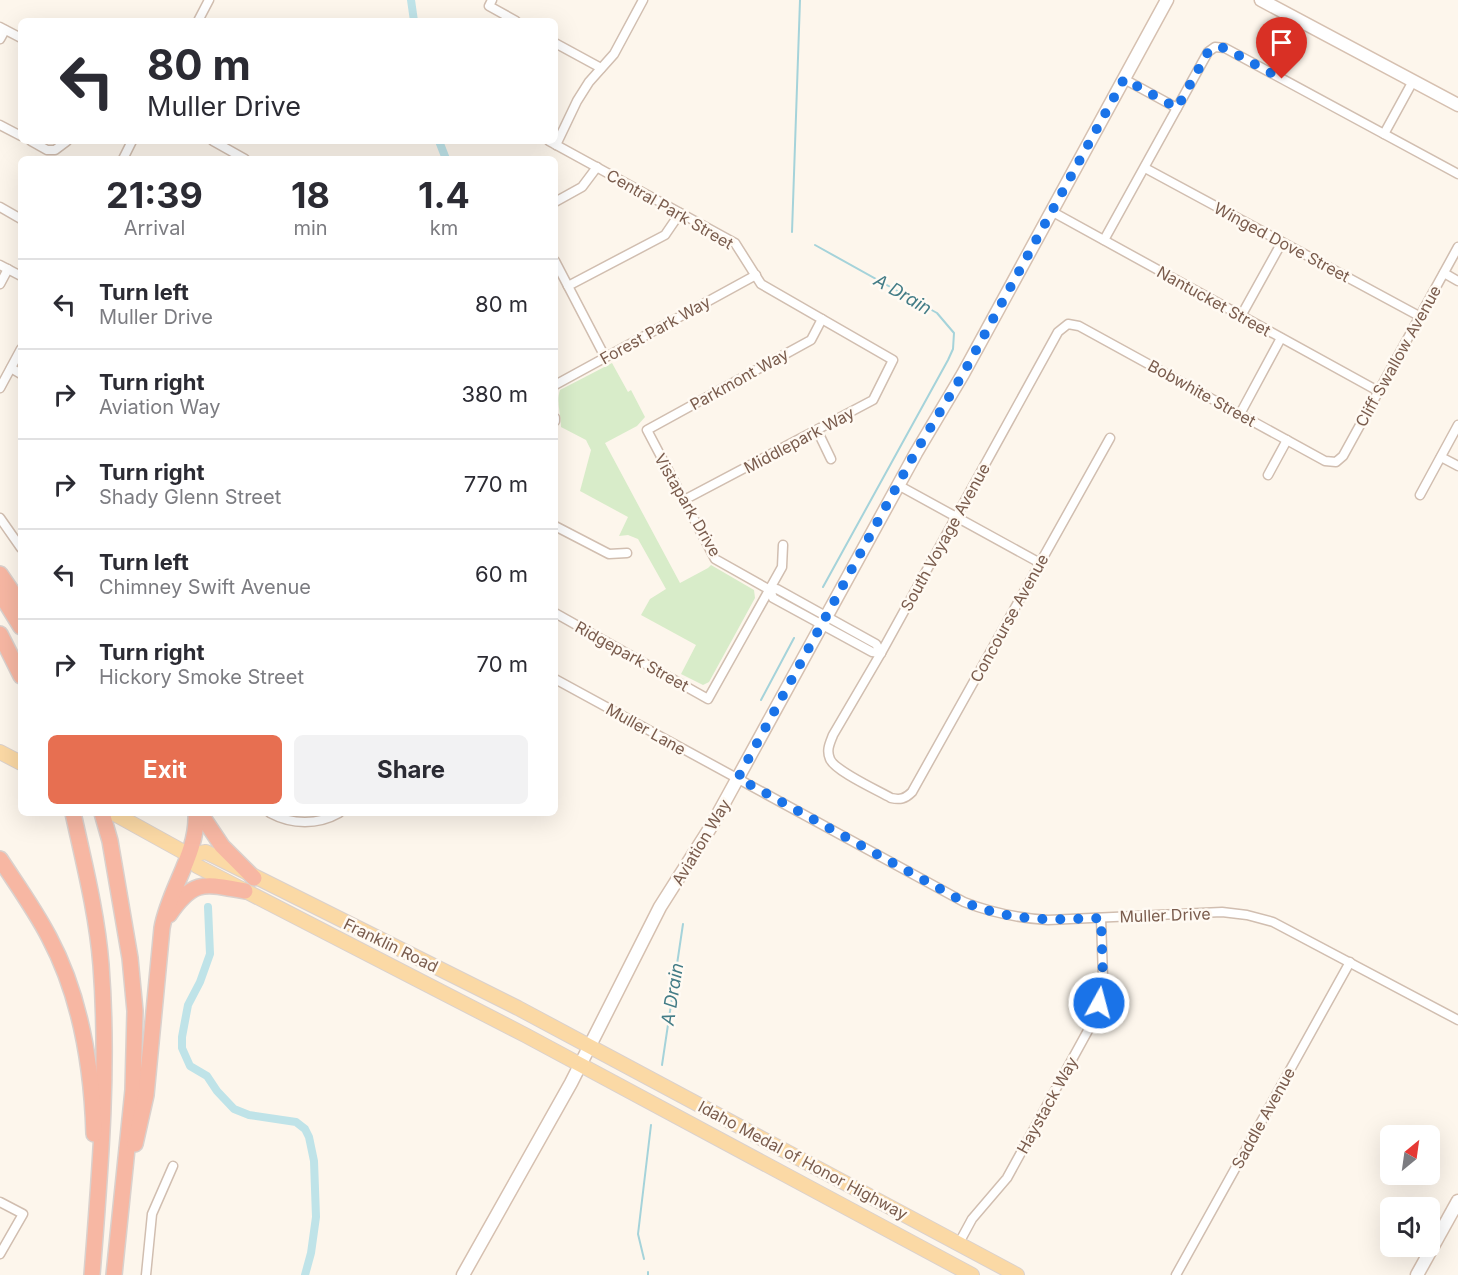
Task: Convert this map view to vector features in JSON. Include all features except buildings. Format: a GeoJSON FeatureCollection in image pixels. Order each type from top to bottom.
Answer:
{"type":"FeatureCollection","features":[{"type":"Feature","properties":{"kind":"highway"},"geometry":{"type":"LineString","coordinates":[[0,574],[18,601]]}},
{"type":"Feature","properties":{"kind":"highway"},"geometry":{"type":"LineString","coordinates":[[0,593],[18,622]]}},
{"type":"Feature","properties":{"kind":"highway"},"geometry":{"type":"LineString","coordinates":[[0,634],[18,670]]}},
{"type":"Feature","properties":{"kind":"highway"},"geometry":{"type":"LineString","coordinates":[[74,816],[96,921],[103,997],[105,1084],[92,1275]]}},
{"type":"Feature","properties":{"kind":"highway"},"geometry":{"type":"LineString","coordinates":[[103,816],[110,841],[130,958],[135,1011],[133,1090],[114,1275]]}},
{"type":"Feature","properties":{"kind":"highway"},"geometry":{"type":"LineString","coordinates":[[118,1226],[146,1095],[165,908],[194,843],[198,816]]}},
{"type":"Feature","properties":{"kind":"highway"},"geometry":{"type":"LineString","coordinates":[[200,816],[222,846],[254,878]]}},
{"type":"Feature","properties":{"kind":"highway"},"geometry":{"type":"LineString","coordinates":[[0,859],[29,902],[50,939],[68,978],[82,1027],[93,1120],[96,1224]]}},
{"type":"Feature","properties":{"kind":"highway"},"geometry":{"type":"LineString","coordinates":[[162,928],[184,895],[194,888],[208,884],[245,891]]}},
{"type":"Feature","properties":{"kind":"main road"},"geometry":{"type":"LineString","coordinates":[[0,752],[18,761]]}},
{"type":"Feature","properties":{"kind":"main road","name":"Franklin Road"},"geometry":{"type":"LineString","coordinates":[[118,816],[189,855],[197,866],[580,1065]]}},
{"type":"Feature","properties":{"kind":"main road","name":"Franklin Road"},"geometry":{"type":"LineString","coordinates":[[189,855],[206,852],[590,1046]]}},
{"type":"Feature","properties":{"kind":"main road"},"geometry":{"type":"LineString","coordinates":[[362,952],[365,946],[371,943],[433,973],[462,980]]}},
{"type":"Feature","properties":{"kind":"main road","name":"Idaho Medal of Honor Highway"},"geometry":{"type":"LineString","coordinates":[[590,1046],[1017,1275]]}},
{"type":"Feature","properties":{"kind":"main road","name":"Idaho Medal of Honor Highway"},"geometry":{"type":"LineString","coordinates":[[580,1065],[972,1275]]}},
{"type":"Feature","properties":{"kind":"main road"},"geometry":{"type":"LineString","coordinates":[[773,1168],[829,1190],[886,1221],[896,1219],[900,1212]]}},
{"type":"Feature","properties":{"kind":"street"},"geometry":{"type":"LineString","coordinates":[[200,18],[209,0]]}},
{"type":"Feature","properties":{"kind":"street"},"geometry":{"type":"LineString","coordinates":[[558,134],[589,82],[614,54],[642,0]]}},
{"type":"Feature","properties":{"kind":"street","name":"Aviation Way"},"geometry":{"type":"LineString","coordinates":[[463,1275],[580,1065],[660,907],[712,825],[898,485],[963,374],[1167,0]]}},
{"type":"Feature","properties":{"kind":"street"},"geometry":{"type":"LineString","coordinates":[[1261,0],[1458,105]]}},
{"type":"Feature","properties":{"kind":"street"},"geometry":{"type":"LineString","coordinates":[[490,3],[512,18]]}},
{"type":"Feature","properties":{"kind":"street"},"geometry":{"type":"LineString","coordinates":[[0,39],[3,28],[18,36]]}},
{"type":"Feature","properties":{"kind":"street"},"geometry":{"type":"LineString","coordinates":[[558,45],[601,68]]}},
{"type":"Feature","properties":{"kind":"street"},"geometry":{"type":"LineString","coordinates":[[1104,240],[1208,52],[1215,47],[1225,48],[1458,174]]}},
{"type":"Feature","properties":{"kind":"street"},"geometry":{"type":"LineString","coordinates":[[1124,79],[1177,108]]}},
{"type":"Feature","properties":{"kind":"street"},"geometry":{"type":"LineString","coordinates":[[1384,134],[1413,81]]}},
{"type":"Feature","properties":{"kind":"street"},"geometry":{"type":"LineString","coordinates":[[0,124],[18,134]]}},
{"type":"Feature","properties":{"kind":"street"},"geometry":{"type":"LineString","coordinates":[[36,144],[47,150],[55,150],[63,144]]}},
{"type":"Feature","properties":{"kind":"street"},"geometry":{"type":"LineString","coordinates":[[218,144],[240,156]]}},
{"type":"Feature","properties":{"kind":"street","name":"Central Park Street"},"geometry":{"type":"LineString","coordinates":[[555,144],[735,243],[761,284],[893,360]]}},
{"type":"Feature","properties":{"kind":"street"},"geometry":{"type":"LineString","coordinates":[[558,200],[582,187],[597,167]]}},
{"type":"Feature","properties":{"kind":"street","name":"Winged Dove Street"},"geometry":{"type":"LineString","coordinates":[[1145,168],[1419,316]]}},
{"type":"Feature","properties":{"kind":"street"},"geometry":{"type":"LineString","coordinates":[[0,207],[18,217]]}},
{"type":"Feature","properties":{"kind":"street","name":"Nantucket Street"},"geometry":{"type":"LineString","coordinates":[[1051,211],[1378,391]]}},
{"type":"Feature","properties":{"kind":"street"},"geometry":{"type":"LineString","coordinates":[[568,286],[665,235],[680,213]]}},
{"type":"Feature","properties":{"kind":"street"},"geometry":{"type":"LineString","coordinates":[[1241,316],[1282,242]]}},
{"type":"Feature","properties":{"kind":"street","name":"Cliff Swallow Avenue"},"geometry":{"type":"LineString","coordinates":[[1336,462],[1343,456],[1458,247]]}},
{"type":"Feature","properties":{"kind":"street"},"geometry":{"type":"LineString","coordinates":[[0,284],[4,267],[18,274]]}},
{"type":"Feature","properties":{"kind":"street"},"geometry":{"type":"LineString","coordinates":[[558,267],[605,357]]}},
{"type":"Feature","properties":{"kind":"street"},"geometry":{"type":"LineString","coordinates":[[1444,273],[1458,281]]}},
{"type":"Feature","properties":{"kind":"street","name":"Forest Park Way"},"geometry":{"type":"LineString","coordinates":[[558,383],[756,276]]}},
{"type":"Feature","properties":{"kind":"street","name":"Parkmont Way"},"geometry":{"type":"LineString","coordinates":[[647,430],[811,340],[822,320]]}},
{"type":"Feature","properties":{"kind":"street","name":"Bobwhite Street"},"geometry":{"type":"LineString","coordinates":[[1068,324],[1079,326],[1324,461],[1336,462]]}},
{"type":"Feature","properties":{"kind":"street","name":"South Voyage Avenue"},"geometry":{"type":"LineString","coordinates":[[828,754],[833,735],[881,653],[955,516],[1058,332],[1068,324]]}},
{"type":"Feature","properties":{"kind":"street"},"geometry":{"type":"LineString","coordinates":[[1240,414],[1281,338]]}},
{"type":"Feature","properties":{"kind":"street"},"geometry":{"type":"LineString","coordinates":[[0,388],[18,355]]}},
{"type":"Feature","properties":{"kind":"street","name":"Middlepark Way"},"geometry":{"type":"LineString","coordinates":[[684,500],[873,400],[893,360]]}},
{"type":"Feature","properties":{"kind":"street"},"geometry":{"type":"LineString","coordinates":[[11,368],[18,372]]}},
{"type":"Feature","properties":{"kind":"street"},"geometry":{"type":"LineString","coordinates":[[1420,495],[1458,425]]}},
{"type":"Feature","properties":{"kind":"street","name":"Vistapark Drive"},"geometry":{"type":"LineString","coordinates":[[647,430],[715,559],[770,590],[777,590],[824,620],[876,644],[881,653]]}},
{"type":"Feature","properties":{"kind":"street"},"geometry":{"type":"LineString","coordinates":[[817,430],[831,459]]}},
{"type":"Feature","properties":{"kind":"street","name":"Concourse Avenue"},"geometry":{"type":"LineString","coordinates":[[828,754],[834,765],[891,798],[898,800],[907,797],[917,784],[1110,438]]}},
{"type":"Feature","properties":{"kind":"street"},"geometry":{"type":"LineString","coordinates":[[1268,475],[1287,440]]}},
{"type":"Feature","properties":{"kind":"street"},"geometry":{"type":"LineString","coordinates":[[1441,457],[1458,466]]}},
{"type":"Feature","properties":{"kind":"street"},"geometry":{"type":"LineString","coordinates":[[898,485],[1040,563]]}},
{"type":"Feature","properties":{"kind":"street"},"geometry":{"type":"LineString","coordinates":[[0,518],[18,544]]}},
{"type":"Feature","properties":{"kind":"street"},"geometry":{"type":"LineString","coordinates":[[558,528],[609,554],[627,553]]}},
{"type":"Feature","properties":{"kind":"street"},"geometry":{"type":"LineString","coordinates":[[770,590],[782,567],[783,545]]}},
{"type":"Feature","properties":{"kind":"street","name":"Ridgepark Street"},"geometry":{"type":"LineString","coordinates":[[558,615],[708,699],[770,590]]}},
{"type":"Feature","properties":{"kind":"street","name":"Muller Lane"},"geometry":{"type":"LineString","coordinates":[[558,681],[738,778]]}},
{"type":"Feature","properties":{"kind":"street","name":"Muller Drive"},"geometry":{"type":"LineString","coordinates":[[738,778],[955,897],[989,912],[1048,920],[1222,912],[1247,915],[1273,922],[1458,1020]]}},
{"type":"Feature","properties":{"kind":"street"},"geometry":{"type":"LineString","coordinates":[[278,816],[294,822],[310,822],[334,816]]}},
{"type":"Feature","properties":{"kind":"street","name":"Haystack Way"},"geometry":{"type":"LineString","coordinates":[[958,1243],[972,1219],[1007,1178],[1091,1025],[1099,1003],[1103,978],[1101,918]]}},
{"type":"Feature","properties":{"kind":"street","name":"Saddle Avenue"},"geometry":{"type":"LineString","coordinates":[[1176,1275],[1350,962]]}},
{"type":"Feature","properties":{"kind":"street"},"geometry":{"type":"LineString","coordinates":[[146,1275],[152,1214],[172,1166]]}},
{"type":"Feature","properties":{"kind":"street"},"geometry":{"type":"LineString","coordinates":[[1418,1275],[1458,1201]]}},
{"type":"Feature","properties":{"kind":"street"},"geometry":{"type":"LineString","coordinates":[[0,1202],[23,1214],[0,1254]]}},
{"type":"Feature","properties":{"kind":"green space"},"geometry":{"type":"Polygon","coordinates":[[[612,363],[628,392],[631,390],[645,417],[637,426],[605,443],[680,583],[711,565],[754,590],[755,598],[709,682],[703,685],[681,674],[696,645],[641,615],[650,599],[666,589],[638,539],[628,535],[619,536],[628,517],[580,491],[591,450],[586,440],[561,427],[560,390],[612,363]]]}},
{"type":"Feature","properties":{"kind":"waterway"},"geometry":{"type":"LineString","coordinates":[[411,0],[414,18]]}},
{"type":"Feature","properties":{"kind":"waterway","name":"A Drain"},"geometry":{"type":"LineString","coordinates":[[792,232],[800,0]]}},
{"type":"Feature","properties":{"kind":"waterway"},"geometry":{"type":"LineString","coordinates":[[440,144],[445,156]]}},
{"type":"Feature","properties":{"kind":"waterway","name":"A Drain"},"geometry":{"type":"LineString","coordinates":[[815,245],[937,313],[954,333],[953,349],[948,360],[823,587]]}},
{"type":"Feature","properties":{"kind":"waterway","name":"A Drain"},"geometry":{"type":"LineString","coordinates":[[761,700],[794,638]]}},
{"type":"Feature","properties":{"kind":"waterway"},"geometry":{"type":"LineString","coordinates":[[208,907],[210,954],[200,982],[188,1005],[182,1048],[190,1066],[207,1076],[234,1109],[249,1115],[296,1122],[305,1129],[314,1161],[316,1217],[305,1275]]}},
{"type":"Feature","properties":{"kind":"waterway","name":"A Drain"},"geometry":{"type":"LineString","coordinates":[[662,1065],[683,924]]}},
{"type":"Feature","properties":{"kind":"waterway","name":"A Drain"},"geometry":{"type":"LineString","coordinates":[[644,1259],[638,1234],[651,1125]]}},
{"type":"Feature","properties":{"kind":"route"},"geometry":{"type":"LineString","coordinates":[[1099,1003],[1103,978],[1101,918],[1048,920],[989,912],[964,902],[738,778],[915,453],[963,374],[1124,79],[1177,108],[1208,52],[1215,47],[1225,48],[1282,79]]}}]}
